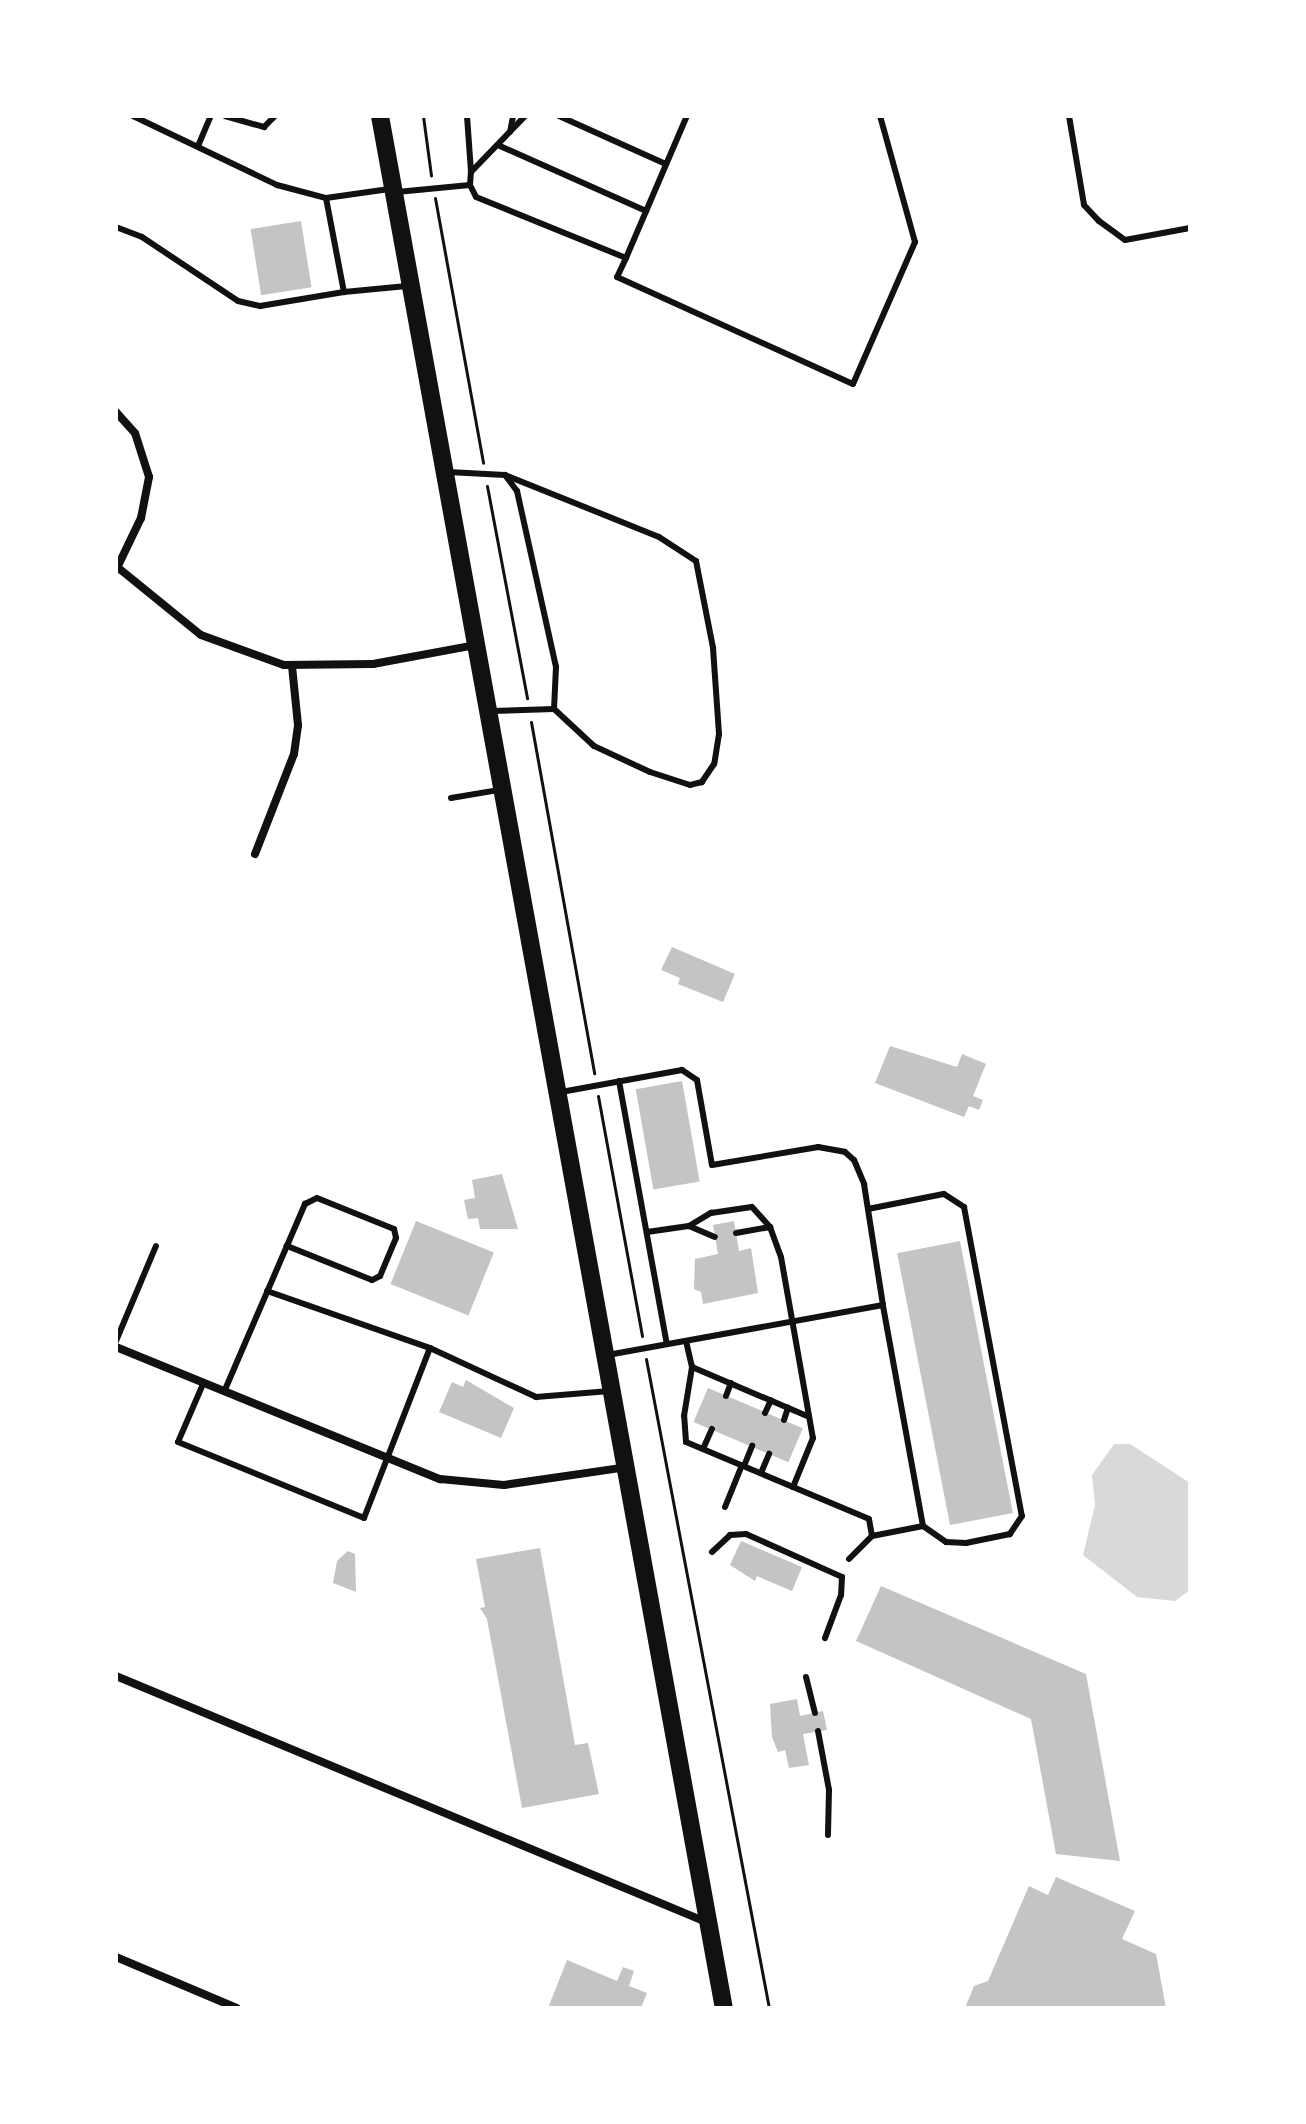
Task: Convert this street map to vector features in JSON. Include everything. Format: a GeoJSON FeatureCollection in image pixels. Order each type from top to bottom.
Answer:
{"type":"FeatureCollection","features":[{"type":"Feature","properties":{"kind":"main road"},"geometry":{"type":"LineString","coordinates":[[380,116],[724,2008]]}},
{"type":"Feature","properties":{"kind":"street"},"geometry":{"type":"LineString","coordinates":[[116,412],[135,433],[149,477],[141,518],[117,568],[201,635],[241,654],[292,666],[373,664],[477,645]]}},
{"type":"Feature","properties":{"kind":"street"},"geometry":{"type":"LineString","coordinates":[[255,854],[294,754],[298,725],[292,666]]}},
{"type":"Feature","properties":{"kind":"street"},"geometry":{"type":"LineString","coordinates":[[116,1344],[203,1384],[388,1461],[440,1479],[482,1485],[627,1467]]}},
{"type":"Feature","properties":{"kind":"street"},"geometry":{"type":"LineString","coordinates":[[116,1676],[710,1924]]}},
{"type":"Feature","properties":{"kind":"street"},"geometry":{"type":"LineString","coordinates":[[116,1957],[237,2008]]}},
{"type":"Feature","properties":{"kind":"lane"},"geometry":{"type":"LineString","coordinates":[[133,116],[277,185],[326,198],[470,185]]}},
{"type":"Feature","properties":{"kind":"lane"},"geometry":{"type":"LineString","coordinates":[[198,146],[211,116]]}},
{"type":"Feature","properties":{"kind":"lane"},"geometry":{"type":"LineString","coordinates":[[225,116],[264,127],[275,116]]}},
{"type":"Feature","properties":{"kind":"lane"},"geometry":{"type":"LineString","coordinates":[[467,116],[470,185],[476,197],[626,258]]}},
{"type":"Feature","properties":{"kind":"lane"},"geometry":{"type":"LineString","coordinates":[[509,135],[513,116]]}},
{"type":"Feature","properties":{"kind":"lane"},"geometry":{"type":"LineString","coordinates":[[471,172],[500,146],[525,116]]}},
{"type":"Feature","properties":{"kind":"lane"},"geometry":{"type":"LineString","coordinates":[[559,116],[666,164]]}},
{"type":"Feature","properties":{"kind":"lane"},"geometry":{"type":"LineString","coordinates":[[687,116],[617,277],[853,384],[915,242],[880,116]]}},
{"type":"Feature","properties":{"kind":"lane"},"geometry":{"type":"LineString","coordinates":[[1069,116],[1084,205],[1099,221],[1125,240],[1190,228]]}},
{"type":"Feature","properties":{"kind":"lane"},"geometry":{"type":"LineString","coordinates":[[500,146],[646,211]]}},
{"type":"Feature","properties":{"kind":"lane"},"geometry":{"type":"LineString","coordinates":[[326,198],[344,292]]}},
{"type":"Feature","properties":{"kind":"lane"},"geometry":{"type":"LineString","coordinates":[[116,227],[142,237],[238,301],[260,306],[411,285]]}},
{"type":"Feature","properties":{"kind":"lane"},"geometry":{"type":"LineString","coordinates":[[445,471],[505,475],[659,537],[696,561],[713,648],[719,734],[714,764],[702,782],[690,785],[650,772],[594,746],[554,709],[489,711]]}},
{"type":"Feature","properties":{"kind":"lane"},"geometry":{"type":"LineString","coordinates":[[505,475],[517,491],[539,577],[556,667],[554,709]]}},
{"type":"Feature","properties":{"kind":"lane"},"geometry":{"type":"LineString","coordinates":[[451,798],[503,789]]}},
{"type":"Feature","properties":{"kind":"lane"},"geometry":{"type":"LineString","coordinates":[[559,1092],[682,1070],[697,1080],[712,1165],[818,1147],[845,1152],[860,1170],[923,1526],[946,1542],[966,1543],[1010,1534],[1022,1516],[964,1207],[944,1194],[868,1209]]}},
{"type":"Feature","properties":{"kind":"lane"},"geometry":{"type":"LineString","coordinates":[[619,1081],[667,1344]]}},
{"type":"Feature","properties":{"kind":"lane"},"geometry":{"type":"LineString","coordinates":[[224,1392],[305,1204],[317,1198],[394,1229],[396,1238],[380,1276],[372,1280],[287,1246]]}},
{"type":"Feature","properties":{"kind":"lane"},"geometry":{"type":"LineString","coordinates":[[647,1232],[689,1226],[711,1213],[752,1207],[770,1227],[781,1257],[813,1438],[793,1487]]}},
{"type":"Feature","properties":{"kind":"lane"},"geometry":{"type":"LineString","coordinates":[[689,1226],[715,1237]]}},
{"type":"Feature","properties":{"kind":"lane"},"geometry":{"type":"LineString","coordinates":[[736,1233],[770,1227]]}},
{"type":"Feature","properties":{"kind":"lane"},"geometry":{"type":"LineString","coordinates":[[116,1344],[156,1246]]}},
{"type":"Feature","properties":{"kind":"lane"},"geometry":{"type":"LineString","coordinates":[[267,1291],[430,1348],[536,1397],[613,1391]]}},
{"type":"Feature","properties":{"kind":"lane"},"geometry":{"type":"LineString","coordinates":[[607,1355],[883,1305]]}},
{"type":"Feature","properties":{"kind":"lane"},"geometry":{"type":"LineString","coordinates":[[686,1341],[692,1367],[684,1416],[686,1442],[869,1519],[872,1536]]}},
{"type":"Feature","properties":{"kind":"lane"},"geometry":{"type":"LineString","coordinates":[[203,1384],[178,1442],[364,1518],[430,1348]]}},
{"type":"Feature","properties":{"kind":"lane"},"geometry":{"type":"LineString","coordinates":[[692,1367],[809,1417]]}},
{"type":"Feature","properties":{"kind":"lane"},"geometry":{"type":"LineString","coordinates":[[726,1396],[731,1383]]}},
{"type":"Feature","properties":{"kind":"lane"},"geometry":{"type":"LineString","coordinates":[[765,1413],[771,1400]]}},
{"type":"Feature","properties":{"kind":"lane"},"geometry":{"type":"LineString","coordinates":[[784,1420],[788,1408]]}},
{"type":"Feature","properties":{"kind":"lane"},"geometry":{"type":"LineString","coordinates":[[703,1449],[712,1429]]}},
{"type":"Feature","properties":{"kind":"lane"},"geometry":{"type":"LineString","coordinates":[[725,1507],[752,1446]]}},
{"type":"Feature","properties":{"kind":"lane"},"geometry":{"type":"LineString","coordinates":[[761,1473],[769,1454]]}},
{"type":"Feature","properties":{"kind":"lane"},"geometry":{"type":"LineString","coordinates":[[849,1559],[872,1536],[923,1526]]}},
{"type":"Feature","properties":{"kind":"lane"},"geometry":{"type":"LineString","coordinates":[[712,1552],[730,1535],[746,1534],[842,1577],[844,1585],[825,1638]]}},
{"type":"Feature","properties":{"kind":"lane"},"geometry":{"type":"LineString","coordinates":[[806,1677],[815,1713]]}},
{"type":"Feature","properties":{"kind":"lane"},"geometry":{"type":"LineString","coordinates":[[818,1731],[829,1790],[828,1835]]}},
{"type":"Feature","properties":{"kind":"path"},"geometry":{"type":"LineString","coordinates":[[423,116],[433,188],[596,1086],[769,2008]]}},
{"type":"Feature","properties":{"kind":"shaded area"},"geometry":{"type":"Polygon","coordinates":[[[1114,1444],[1130,1444],[1190,1483],[1190,1590],[1175,1601],[1137,1597],[1083,1555],[1095,1505],[1092,1475],[1114,1444]]]}},
{"type":"Feature","properties":{"kind":"building"},"geometry":{"type":"Polygon","coordinates":[[[301,221],[311,287],[261,295],[251,229],[301,221]]]}},
{"type":"Feature","properties":{"kind":"building"},"geometry":{"type":"Polygon","coordinates":[[[672,947],[735,974],[723,1002],[678,984],[680,978],[661,970],[672,947]]]}},
{"type":"Feature","properties":{"kind":"building"},"geometry":{"type":"Polygon","coordinates":[[[890,1046],[957,1067],[962,1054],[986,1064],[973,1096],[983,1100],[979,1110],[969,1106],[964,1117],[875,1083],[890,1046]]]}},
{"type":"Feature","properties":{"kind":"building"},"geometry":{"type":"Polygon","coordinates":[[[682,1081],[700,1181],[653,1190],[636,1089],[682,1081]]]}},
{"type":"Feature","properties":{"kind":"building"},"geometry":{"type":"Polygon","coordinates":[[[502,1174],[518,1229],[480,1229],[478,1218],[468,1219],[464,1200],[475,1198],[472,1180],[502,1174]]]}},
{"type":"Feature","properties":{"kind":"building"},"geometry":{"type":"Polygon","coordinates":[[[416,1221],[494,1252],[468,1316],[391,1284],[416,1221]]]}},
{"type":"Feature","properties":{"kind":"building"},"geometry":{"type":"Polygon","coordinates":[[[734,1221],[739,1251],[751,1248],[758,1293],[703,1304],[701,1292],[694,1289],[695,1259],[718,1254],[713,1225],[734,1221]]]}},
{"type":"Feature","properties":{"kind":"building"},"geometry":{"type":"Polygon","coordinates":[[[960,1241],[1013,1513],[950,1525],[897,1253],[960,1241]]]}},
{"type":"Feature","properties":{"kind":"building"},"geometry":{"type":"Polygon","coordinates":[[[466,1380],[514,1408],[501,1438],[439,1412],[452,1382],[463,1387],[466,1380]]]}},
{"type":"Feature","properties":{"kind":"building"},"geometry":{"type":"Polygon","coordinates":[[[708,1388],[803,1428],[788,1462],[694,1422],[708,1388]]]}},
{"type":"Feature","properties":{"kind":"building"},"geometry":{"type":"Polygon","coordinates":[[[741,1541],[802,1567],[792,1591],[757,1576],[755,1581],[730,1565],[741,1541]]]}},
{"type":"Feature","properties":{"kind":"building"},"geometry":{"type":"Polygon","coordinates":[[[540,1548],[575,1745],[588,1743],[599,1794],[522,1808],[487,1619],[480,1608],[485,1607],[476,1559],[540,1548]]]}},
{"type":"Feature","properties":{"kind":"building"},"geometry":{"type":"Polygon","coordinates":[[[348,1551],[355,1554],[356,1592],[333,1583],[337,1561],[348,1551]]]}},
{"type":"Feature","properties":{"kind":"building"},"geometry":{"type":"Polygon","coordinates":[[[881,1586],[1086,1674],[1120,1861],[1056,1854],[1031,1719],[856,1641],[881,1586]]]}},
{"type":"Feature","properties":{"kind":"building"},"geometry":{"type":"Polygon","coordinates":[[[797,1699],[800,1716],[823,1711],[827,1730],[803,1734],[809,1765],[789,1768],[785,1750],[778,1752],[772,1737],[770,1704],[797,1699]]]}},
{"type":"Feature","properties":{"kind":"building"},"geometry":{"type":"Polygon","coordinates":[[[1056,1877],[1135,1911],[1122,1939],[1156,1954],[1166,2008],[965,2008],[974,1986],[988,1981],[1029,1886],[1048,1895],[1056,1877]]]}},
{"type":"Feature","properties":{"kind":"building"},"geometry":{"type":"Polygon","coordinates":[[[567,1960],[617,1981],[623,1967],[634,1971],[629,1986],[647,1993],[641,2008],[548,2008],[567,1960]]]}}]}
